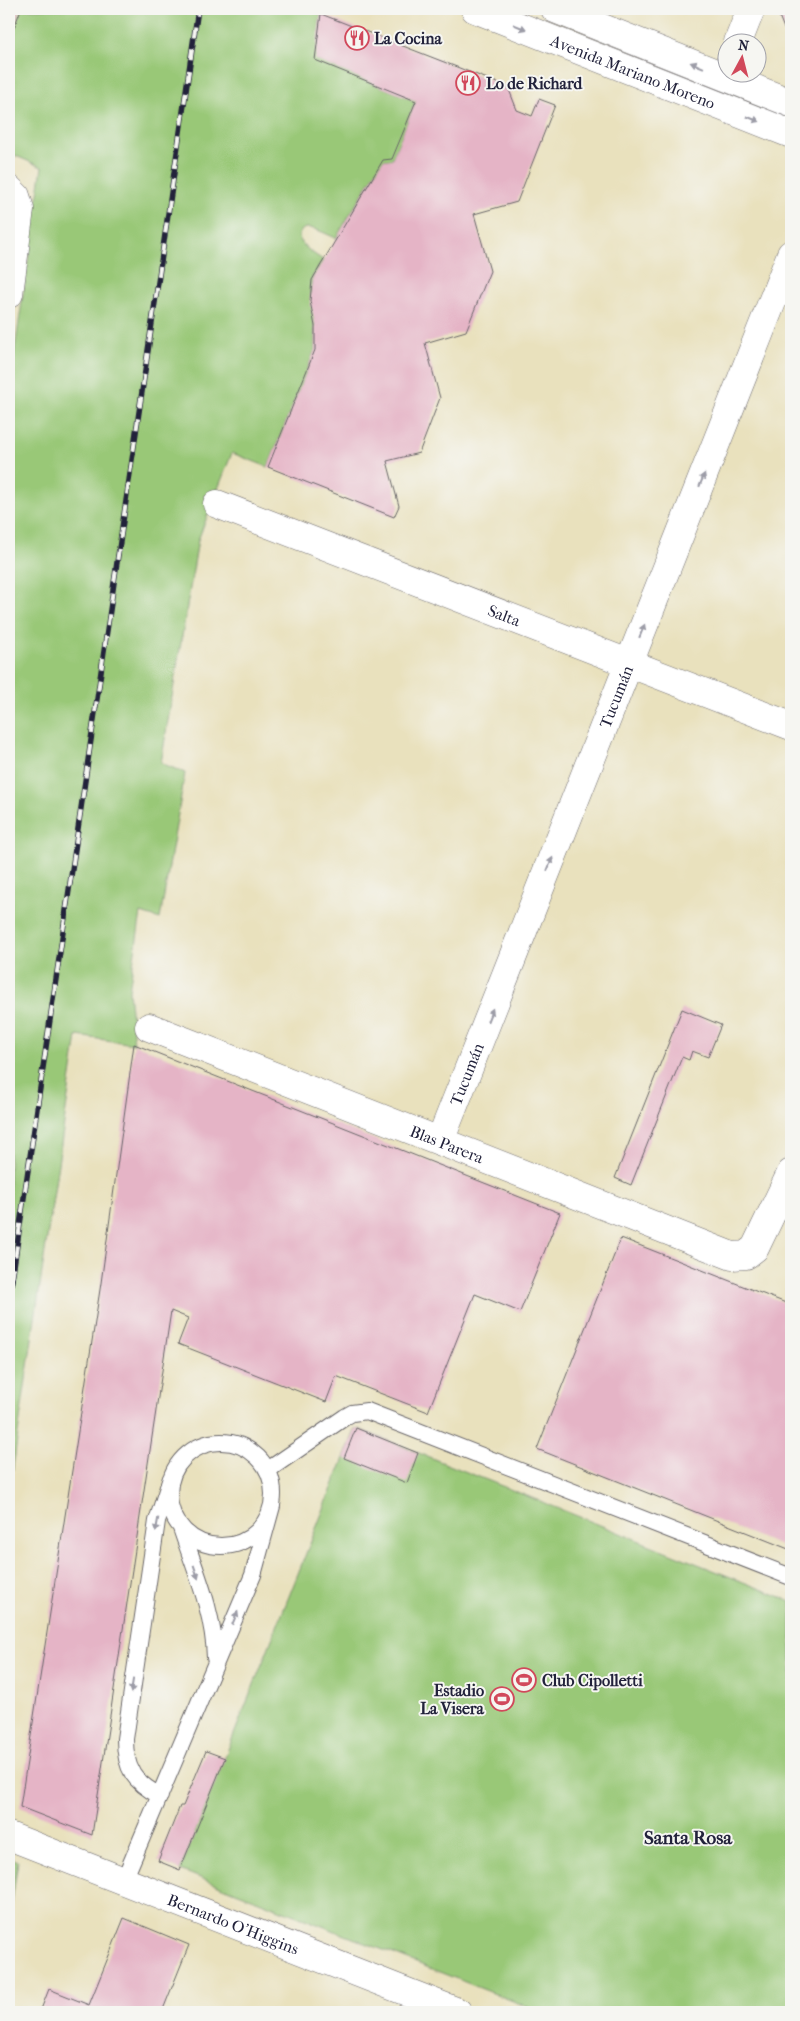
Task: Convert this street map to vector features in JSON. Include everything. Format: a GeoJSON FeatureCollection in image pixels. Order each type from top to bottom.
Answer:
{"type":"FeatureCollection","features":[{"type":"Feature","properties":{"kind":"street","name":"Avenida Mariano Moreno"},"geometry":{"type":"LineString","coordinates":[[475,9],[791,134]]}},
{"type":"Feature","properties":{"kind":"street","name":"Avenida Mariano Moreno"},"geometry":{"type":"LineString","coordinates":[[555,9],[718,69]]}},
{"type":"Feature","properties":{"kind":"street"},"geometry":{"type":"LineString","coordinates":[[742,32],[751,9]]}},
{"type":"Feature","properties":{"kind":"street"},"geometry":{"type":"LineString","coordinates":[[714,103],[722,82]]}},
{"type":"Feature","properties":{"kind":"street","name":"Avenida Mariano Moreno"},"geometry":{"type":"LineString","coordinates":[[748,82],[791,102]]}},
{"type":"Feature","properties":{"kind":"street"},"geometry":{"type":"LineString","coordinates":[[9,294],[20,223],[14,195]]}},
{"type":"Feature","properties":{"kind":"street","name":"Tucumán"},"geometry":{"type":"LineString","coordinates":[[440,1141],[791,254]]}},
{"type":"Feature","properties":{"kind":"street","name":"Salta"},"geometry":{"type":"LineString","coordinates":[[217,504],[791,726]]}},
{"type":"Feature","properties":{"kind":"street","name":"Blas Parera"},"geometry":{"type":"LineString","coordinates":[[149,1027],[736,1257],[753,1251],[758,1244],[791,1173]]}},
{"type":"Feature","properties":{"kind":"street","name":"Bernardo O'Higgins"},"geometry":{"type":"LineString","coordinates":[[9,1836],[458,2012]]}},
{"type":"Feature","properties":{"kind":"lane"},"geometry":{"type":"LineString","coordinates":[[268,1470],[345,1417],[352,1413],[367,1411],[791,1577]]}},
{"type":"Feature","properties":{"kind":"lane"},"geometry":{"type":"LineString","coordinates":[[124,1880],[160,1796],[257,1564],[272,1506],[274,1494],[272,1481],[261,1459],[246,1448],[229,1442],[204,1444],[193,1450],[176,1467],[157,1521],[125,1739],[126,1757],[132,1774],[143,1786],[160,1796]]}},
{"type":"Feature","properties":{"kind":"lane"},"geometry":{"type":"LineString","coordinates":[[171,1478],[170,1503],[174,1516],[180,1526],[210,1616],[214,1633],[216,1662]]}},
{"type":"Feature","properties":{"kind":"lane"},"geometry":{"type":"LineString","coordinates":[[180,1526],[201,1542],[220,1546],[239,1543],[260,1529],[268,1519],[272,1506]]}},
{"type":"Feature","properties":{"kind":"green space"},"geometry":{"type":"Polygon","coordinates":[[[9,9],[307,9],[321,14],[316,60],[416,101],[392,159],[383,160],[336,238],[309,228],[303,229],[299,234],[302,243],[323,260],[313,276],[310,290],[315,326],[315,350],[268,467],[232,453],[198,540],[161,763],[185,773],[160,919],[141,913],[129,990],[134,1044],[77,1036],[9,1494],[9,389],[42,167],[9,153],[9,9]]]}},
{"type":"Feature","properties":{"kind":"green space","name":"Estadio La Visera"},"geometry":{"type":"Polygon","coordinates":[[[356,1428],[791,1601],[791,2012],[541,2012],[180,1870],[356,1428]]]}},
{"type":"Feature","properties":{"kind":"green space"},"geometry":{"type":"Polygon","coordinates":[[[9,1857],[18,1861],[9,1922],[9,1857]]]}},
{"type":"Feature","properties":{"kind":"building"},"geometry":{"type":"Polygon","coordinates":[[[9,9],[21,9],[9,41],[9,9]]]}},
{"type":"Feature","properties":{"kind":"building"},"geometry":{"type":"Polygon","coordinates":[[[782,9],[791,9],[791,34],[785,31],[779,16],[782,9]]]}},
{"type":"Feature","properties":{"kind":"building"},"geometry":{"type":"Polygon","coordinates":[[[321,14],[508,87],[517,110],[532,116],[539,99],[555,105],[517,202],[474,214],[490,271],[466,331],[425,343],[440,398],[419,453],[387,461],[399,506],[394,517],[268,467],[315,350],[315,326],[310,301],[312,280],[383,160],[392,159],[416,101],[315,60],[321,14]]]}},
{"type":"Feature","properties":{"kind":"building"},"geometry":{"type":"Polygon","coordinates":[[[682,1009],[721,1025],[708,1057],[692,1051],[689,1060],[682,1057],[631,1185],[615,1178],[682,1009]]]}},
{"type":"Feature","properties":{"kind":"building"},"geometry":{"type":"Polygon","coordinates":[[[134,1044],[560,1213],[520,1312],[475,1294],[428,1412],[336,1376],[326,1402],[178,1344],[188,1318],[171,1311],[92,1835],[20,1807],[101,1283],[134,1044]]]}},
{"type":"Feature","properties":{"kind":"building"},"geometry":{"type":"Polygon","coordinates":[[[621,1238],[791,1305],[791,1550],[537,1449],[621,1238]]]}},
{"type":"Feature","properties":{"kind":"building"},"geometry":{"type":"Polygon","coordinates":[[[356,1428],[418,1453],[407,1483],[344,1458],[356,1428]]]}},
{"type":"Feature","properties":{"kind":"building"},"geometry":{"type":"Polygon","coordinates":[[[206,1751],[225,1758],[180,1870],[158,1861],[180,1806],[183,1806],[206,1751]]]}},
{"type":"Feature","properties":{"kind":"building"},"geometry":{"type":"Polygon","coordinates":[[[124,1918],[189,1945],[162,2012],[40,2012],[49,1989],[89,2005],[124,1918]]]}},
{"type":"Feature","properties":{"kind":"railway"},"geometry":{"type":"LineString","coordinates":[[9,1300],[198,9]]}},
{"type":"Feature","properties":{"kind":"place","name":"La Cocina"},"geometry":{"type":"Point","coordinates":[357,38]}},
{"type":"Feature","properties":{"kind":"place","name":"Lo de Richard"},"geometry":{"type":"Point","coordinates":[468,83]}},
{"type":"Feature","properties":{"kind":"place","name":"Club Cipolletti"},"geometry":{"type":"Point","coordinates":[524,1680]}},
{"type":"Feature","properties":{"kind":"place","name":"Estadio La Visera"},"geometry":{"type":"Point","coordinates":[502,1699]}},
{"type":"Feature","properties":{"kind":"district","name":"Santa Rosa"},"geometry":{"type":"Point","coordinates":[688,1838]}}]}
